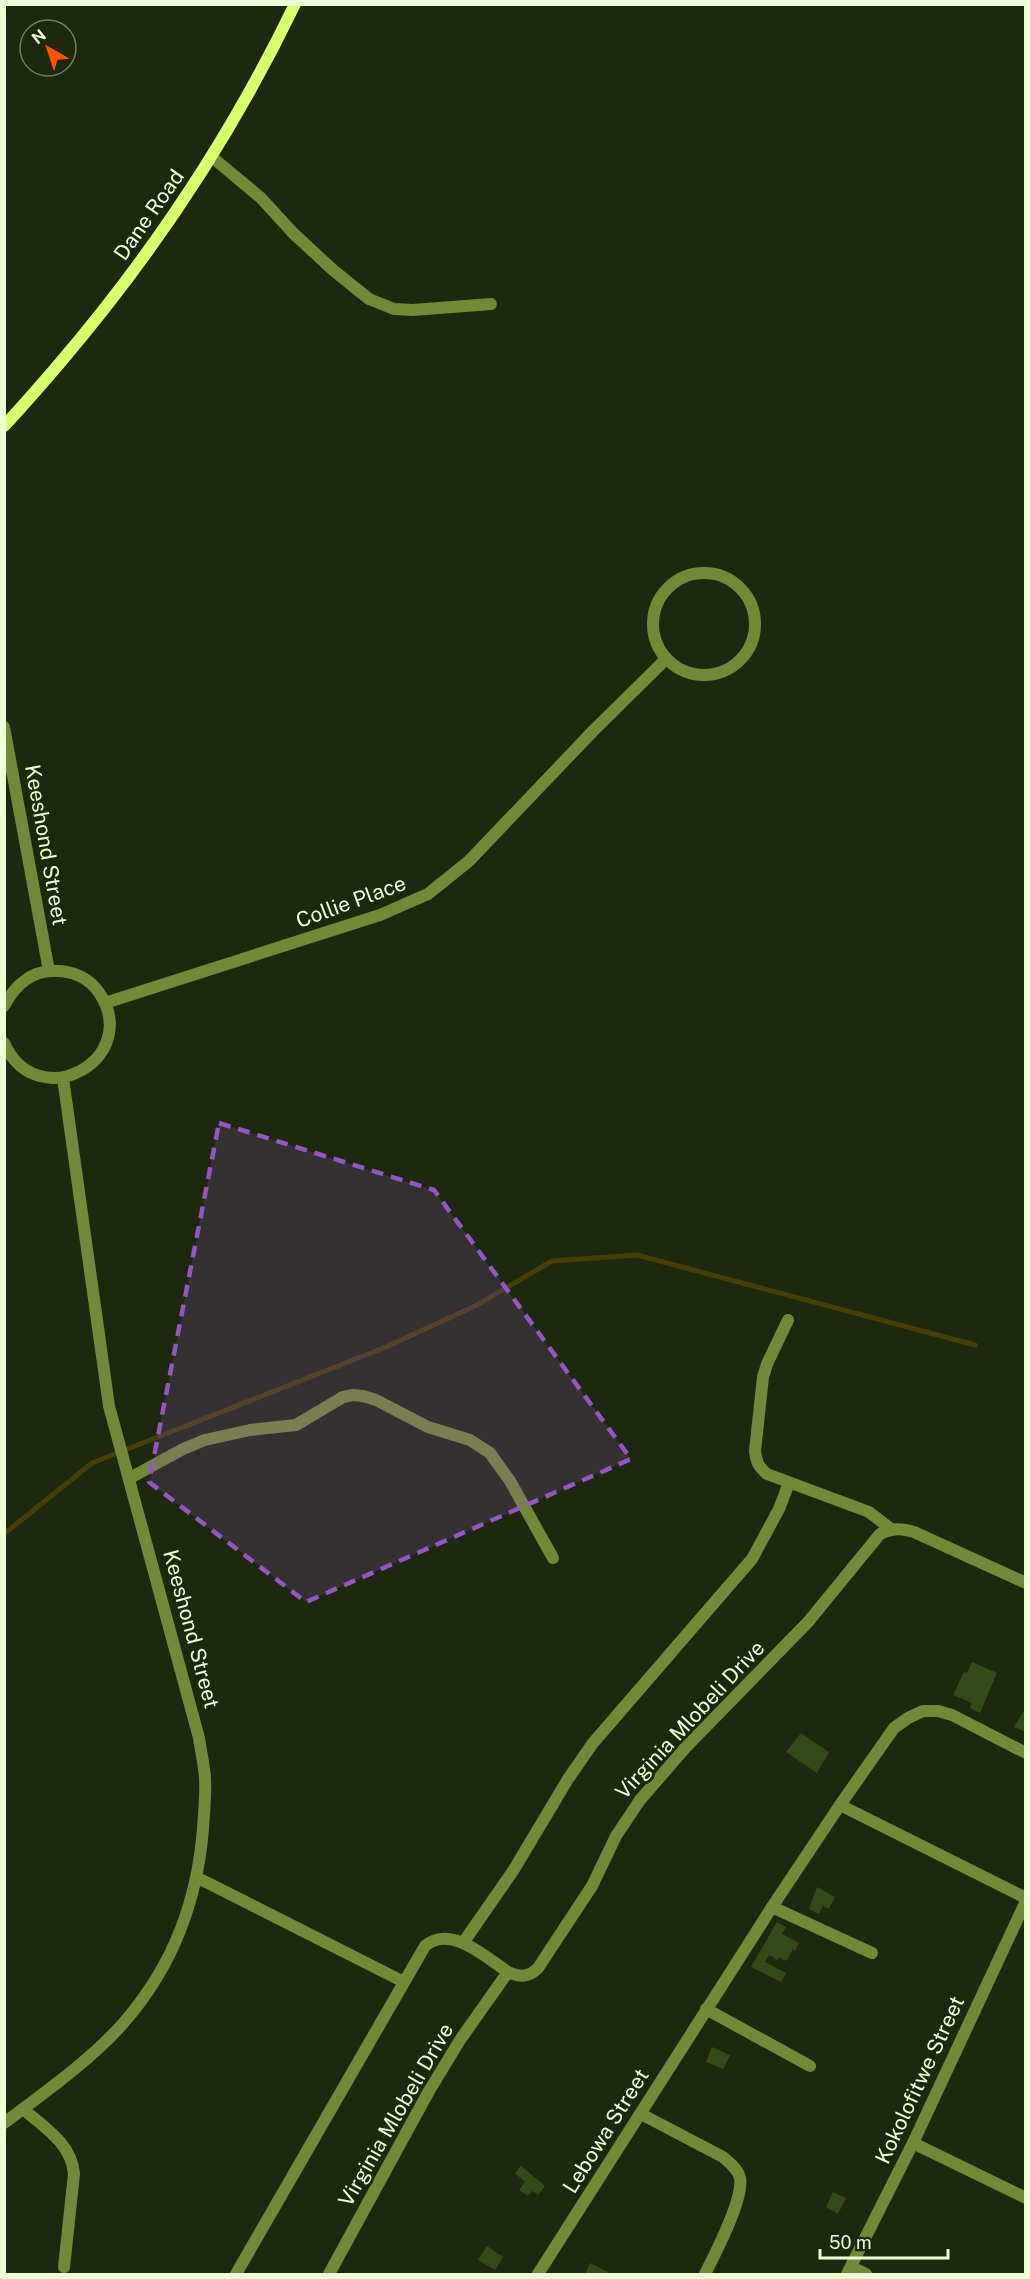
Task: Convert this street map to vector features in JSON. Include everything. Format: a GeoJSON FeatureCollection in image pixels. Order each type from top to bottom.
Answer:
{"type":"FeatureCollection","features":[{"type":"Feature","properties":{"kind":"street","name":"Dane Road"},"geometry":{"type":"LineString","coordinates":[[4,426],[82,337],[157,241],[239,113],[295,4]]}},
{"type":"Feature","properties":{"kind":"street"},"geometry":{"type":"LineString","coordinates":[[212,157],[261,198],[293,233],[333,270],[369,299],[394,309],[413,310],[491,304]]}},
{"type":"Feature","properties":{"kind":"street"},"geometry":{"type":"LineString","coordinates":[[704,572],[721,575],[736,583],[747,596],[754,611],[755,628],[751,645],[742,659],[729,669],[712,675],[695,675],[679,669],[666,659],[657,645],[653,628],[654,612],[661,596],[673,583],[688,575],[704,572]]}},
{"type":"Feature","properties":{"kind":"street","name":"Collie Place"},"geometry":{"type":"LineString","coordinates":[[105,1003],[380,915],[428,894],[469,861],[593,731],[666,659]]}},
{"type":"Feature","properties":{"kind":"street","name":"Keeshond Street"},"geometry":{"type":"LineString","coordinates":[[4,727],[49,971]]}},
{"type":"Feature","properties":{"kind":"street"},"geometry":{"type":"LineString","coordinates":[[4,1006],[10,994],[20,983],[34,975],[63,970],[88,981],[98,991],[109,1017],[106,1044],[99,1057],[89,1067],[63,1078],[47,1078],[32,1074],[19,1065],[4,1043]]}},
{"type":"Feature","properties":{"kind":"street","name":"Keeshond Street"},"geometry":{"type":"LineString","coordinates":[[4,2123],[87,2056],[125,2021],[148,1993],[174,1946],[186,1917],[198,1878],[204,1820],[205,1779],[199,1738],[109,1406],[63,1078]]}},
{"type":"Feature","properties":{"kind":"street"},"geometry":{"type":"LineString","coordinates":[[788,1320],[763,1377],[755,1451],[756,1460],[761,1469],[789,1483],[869,1512],[891,1529],[914,1532],[1026,1583]]}},
{"type":"Feature","properties":{"kind":"street"},"geometry":{"type":"LineString","coordinates":[[130,1478],[204,1440],[250,1430],[296,1425],[343,1397],[363,1396],[376,1400],[428,1427],[470,1440],[490,1453],[510,1481],[553,1558]]}},
{"type":"Feature","properties":{"kind":"street"},"geometry":{"type":"LineString","coordinates":[[463,1943],[513,1871],[568,1779],[593,1743],[752,1559],[779,1509],[789,1483]]}},
{"type":"Feature","properties":{"kind":"street","name":"Virginia Mlobeli Drive"},"geometry":{"type":"LineString","coordinates":[[329,2274],[429,2091],[460,2040],[508,1972],[516,1976],[529,1976],[538,1968],[592,1886],[616,1836],[640,1800],[686,1747],[808,1622],[869,1545],[880,1534],[891,1529]]}},
{"type":"Feature","properties":{"kind":"street","name":"Lebowa Street"},"geometry":{"type":"LineString","coordinates":[[538,2274],[772,1907],[894,1728],[923,1711],[938,1711],[952,1715],[1026,1753]]}},
{"type":"Feature","properties":{"kind":"street"},"geometry":{"type":"LineString","coordinates":[[840,1805],[1026,1900]]}},
{"type":"Feature","properties":{"kind":"street"},"geometry":{"type":"LineString","coordinates":[[198,1878],[404,1982]]}},
{"type":"Feature","properties":{"kind":"street","name":"Kokolofitwe Street"},"geometry":{"type":"LineString","coordinates":[[849,2271],[913,2144],[1026,1900]]}},
{"type":"Feature","properties":{"kind":"street"},"geometry":{"type":"LineString","coordinates":[[772,1907],[872,1953]]}},
{"type":"Feature","properties":{"kind":"street"},"geometry":{"type":"LineString","coordinates":[[236,2274],[420,1952],[431,1941],[445,1938],[463,1943],[508,1972]]}},
{"type":"Feature","properties":{"kind":"street"},"geometry":{"type":"LineString","coordinates":[[706,2009],[810,2066]]}},
{"type":"Feature","properties":{"kind":"street"},"geometry":{"type":"LineString","coordinates":[[23,2109],[64,2146],[74,2164],[64,2267]]}},
{"type":"Feature","properties":{"kind":"street"},"geometry":{"type":"LineString","coordinates":[[641,2115],[723,2157],[735,2167],[740,2176],[741,2186],[737,2201],[705,2274]]}},
{"type":"Feature","properties":{"kind":"street"},"geometry":{"type":"LineString","coordinates":[[913,2144],[1026,2198]]}},
{"type":"Feature","properties":{"kind":"street"},"geometry":{"type":"LineString","coordinates":[[849,2271],[866,2274]]}},
{"type":"Feature","properties":{"kind":"highlighted area"},"geometry":{"type":"Polygon","coordinates":[[[219,1123],[434,1190],[631,1459],[306,1602],[149,1482],[219,1123]]]}},
{"type":"Feature","properties":{"kind":"building"},"geometry":{"type":"Polygon","coordinates":[[[972,1662],[997,1673],[980,1713],[970,1708],[972,1703],[953,1695],[964,1672],[967,1673],[972,1662]]]}},
{"type":"Feature","properties":{"kind":"building"},"geometry":{"type":"Polygon","coordinates":[[[1026,1707],[1026,1732],[1014,1727],[1026,1707]]]}},
{"type":"Feature","properties":{"kind":"building"},"geometry":{"type":"Polygon","coordinates":[[[801,1733],[829,1752],[817,1773],[786,1752],[801,1733]]]}},
{"type":"Feature","properties":{"kind":"building"},"geometry":{"type":"Polygon","coordinates":[[[817,1887],[835,1897],[829,1909],[823,1906],[819,1914],[809,1909],[817,1887]]]}},
{"type":"Feature","properties":{"kind":"building"},"geometry":{"type":"Polygon","coordinates":[[[777,1922],[786,1927],[782,1934],[799,1943],[786,1961],[769,1955],[765,1962],[786,1973],[781,1982],[751,1967],[777,1922]]]}},
{"type":"Feature","properties":{"kind":"building"},"geometry":{"type":"Polygon","coordinates":[[[712,2047],[730,2055],[723,2069],[706,2062],[712,2047]]]}},
{"type":"Feature","properties":{"kind":"building"},"geometry":{"type":"Polygon","coordinates":[[[521,2166],[545,2186],[538,2195],[532,2191],[528,2196],[519,2190],[525,2182],[515,2173],[521,2166]]]}},
{"type":"Feature","properties":{"kind":"building"},"geometry":{"type":"Polygon","coordinates":[[[833,2192],[846,2198],[838,2214],[826,2207],[833,2192]]]}},
{"type":"Feature","properties":{"kind":"building"},"geometry":{"type":"Polygon","coordinates":[[[487,2246],[503,2257],[495,2270],[478,2260],[487,2246]]]}},
{"type":"Feature","properties":{"kind":"building"},"geometry":{"type":"Polygon","coordinates":[[[590,2263],[608,2272],[607,2274],[585,2274],[590,2263]]]}},
{"type":"Feature","properties":{"kind":"waterway"},"geometry":{"type":"LineString","coordinates":[[4,1534],[92,1463],[386,1347],[475,1306],[552,1261],[637,1255],[975,1345]]}}]}
